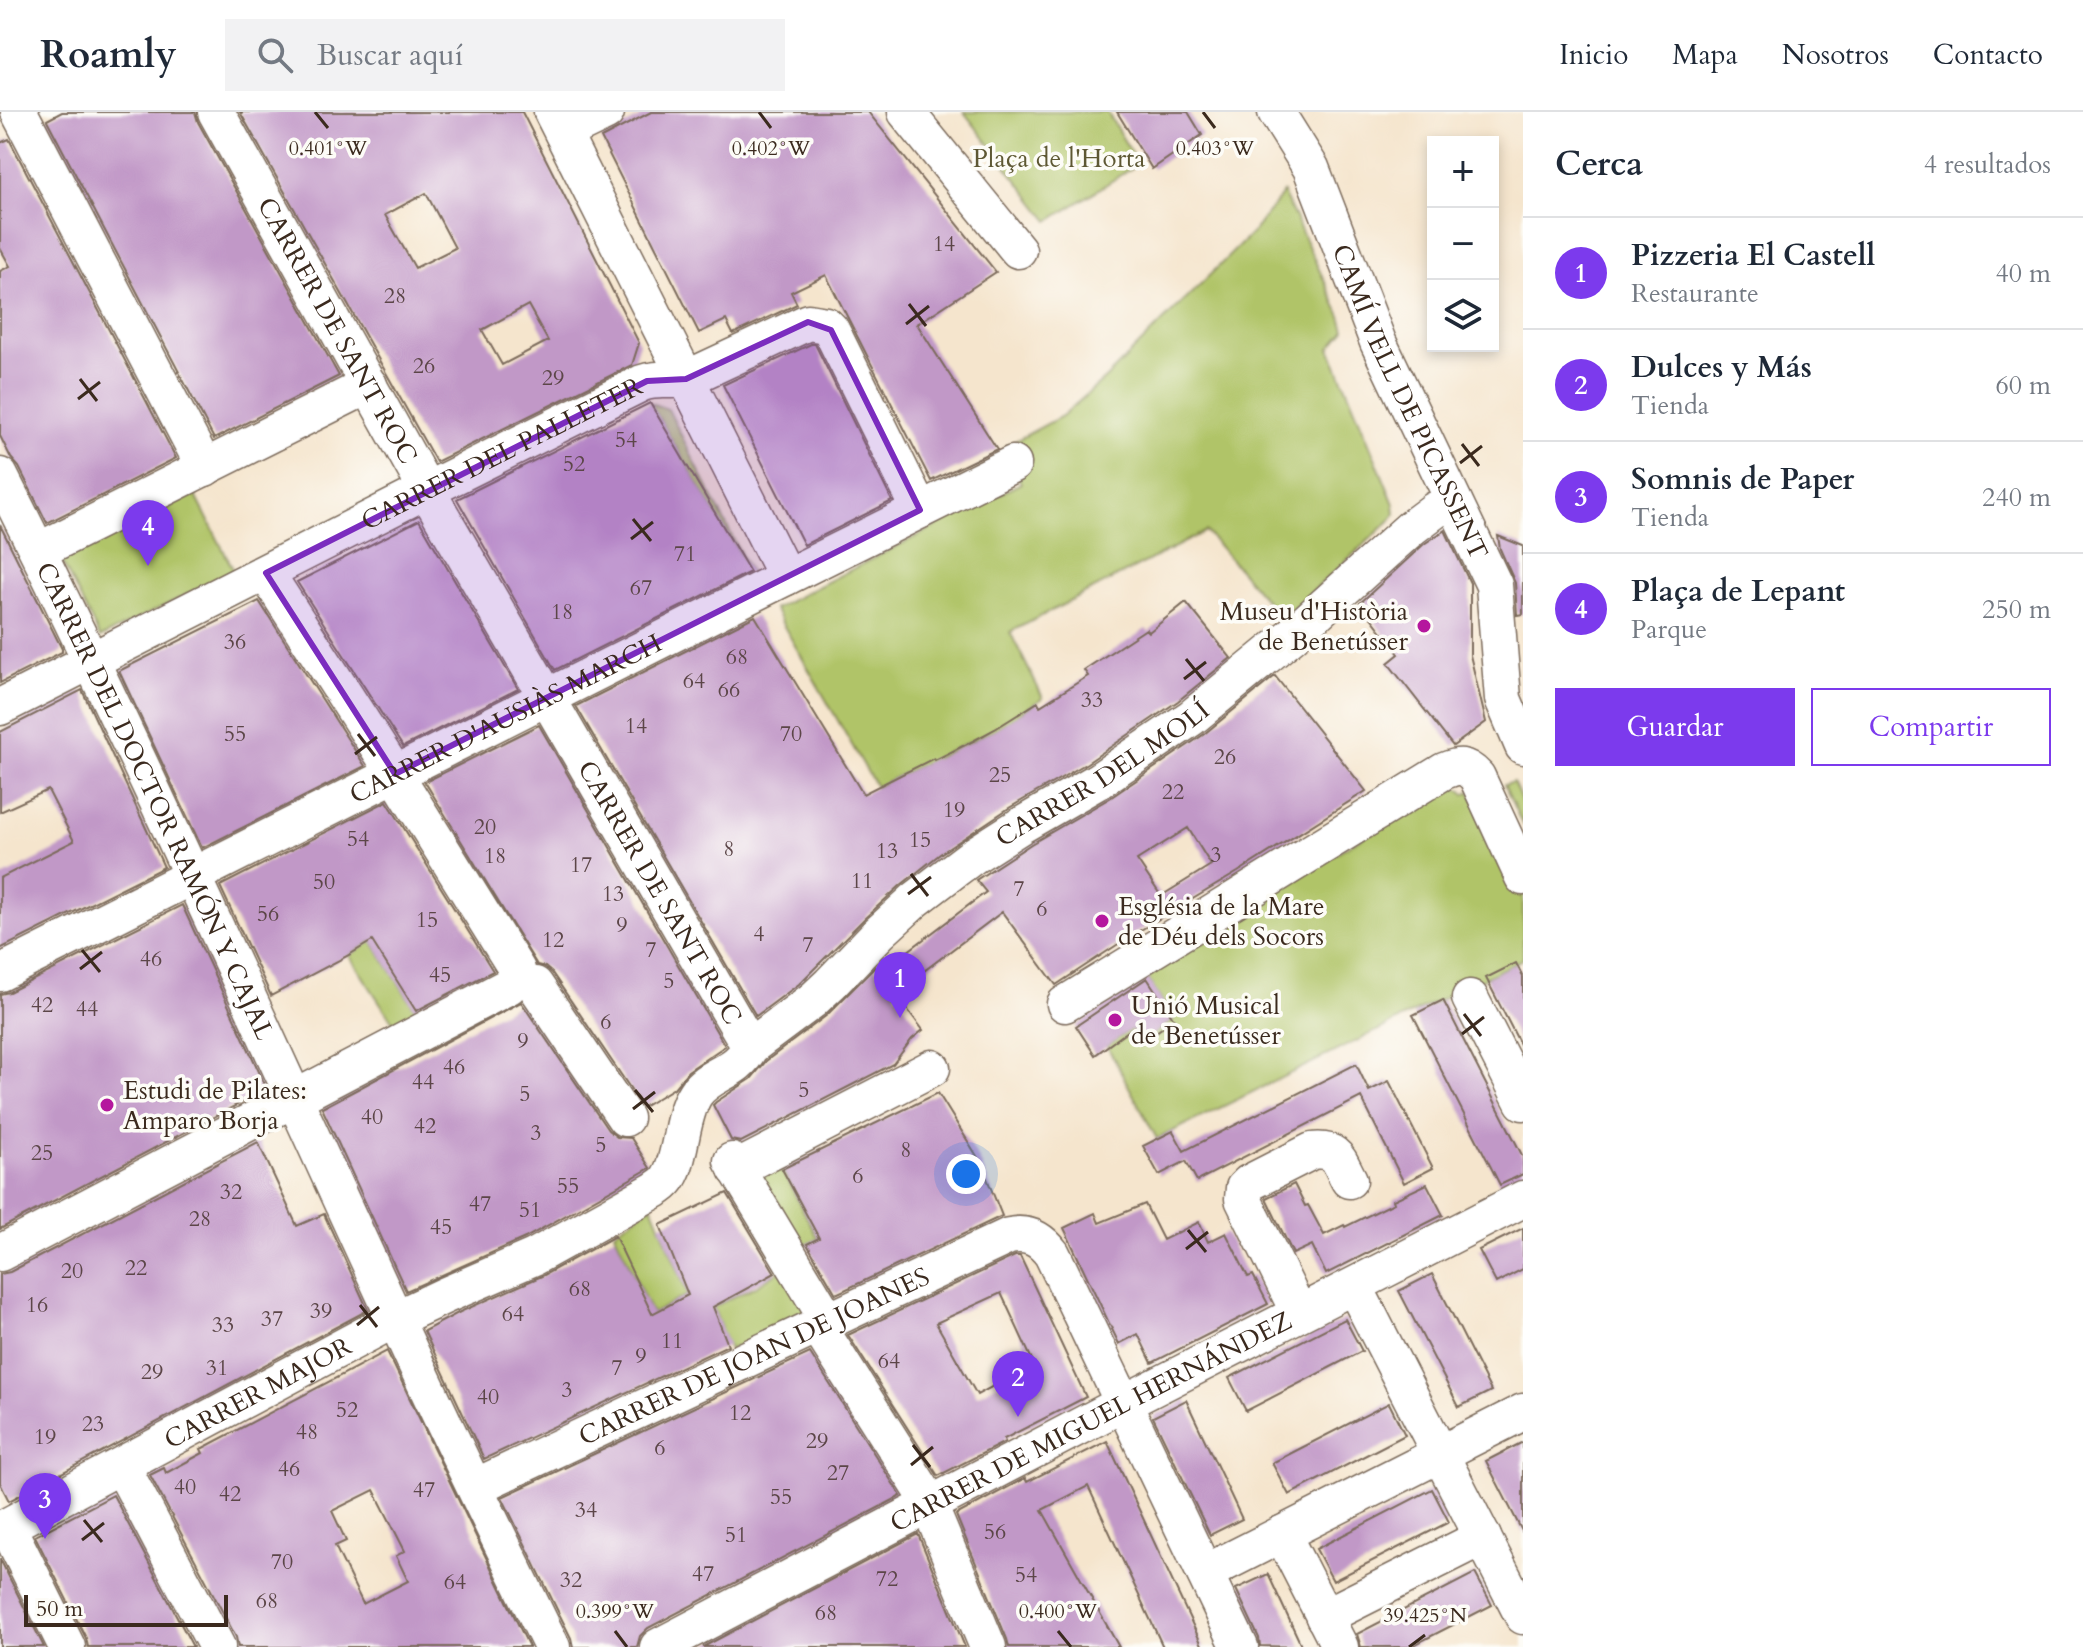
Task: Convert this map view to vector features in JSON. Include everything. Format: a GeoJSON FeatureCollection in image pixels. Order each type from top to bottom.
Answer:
{"type":"FeatureCollection","features":[{"type":"Feature","properties":{"kind":"street"},"geometry":{"type":"LineString","coordinates":[[19,112],[205,468]]}},
{"type":"Feature","properties":{"kind":"street","name":"CARRER DE SANT ROC"},"geometry":{"type":"LineString","coordinates":[[216,112],[427,490],[750,1047]]}},
{"type":"Feature","properties":{"kind":"street"},"geometry":{"type":"LineString","coordinates":[[606,112],[558,123],[786,577]]}},
{"type":"Feature","properties":{"kind":"street"},"geometry":{"type":"LineString","coordinates":[[906,112],[1018,250]]}},
{"type":"Feature","properties":{"kind":"street","name":"CAMÍ VELL DE PICASSENT"},"geometry":{"type":"LineString","coordinates":[[1276,112],[1311,168],[1378,342],[1494,585],[1503,699],[1523,746]]}},
{"type":"Feature","properties":{"kind":"street","name":"CARRER DEL PALLETER"},"geometry":{"type":"LineString","coordinates":[[0,707],[647,381],[686,379],[801,324],[815,322],[826,325],[920,510]]}},
{"type":"Feature","properties":{"kind":"street"},"geometry":{"type":"LineString","coordinates":[[38,551],[369,385]]}},
{"type":"Feature","properties":{"kind":"street","name":"CARRER D'AUSIÀS MARCH"},"geometry":{"type":"LineString","coordinates":[[0,973],[1013,464]]}},
{"type":"Feature","properties":{"kind":"street","name":"CARRER DEL DOCTOR RAMÓN Y CAJAL"},"geometry":{"type":"LineString","coordinates":[[0,476],[91,661],[395,1319],[552,1647]]}},
{"type":"Feature","properties":{"kind":"street","name":"CARRER DEL MOLÍ"},"geometry":{"type":"LineString","coordinates":[[648,1195],[671,1175],[689,1107],[696,1093],[732,1069],[750,1047],[813,1000],[915,900],[1008,833],[1098,781],[1191,718],[1291,636],[1411,528],[1435,510],[1454,502]]}},
{"type":"Feature","properties":{"kind":"street"},"geometry":{"type":"LineString","coordinates":[[266,573],[526,978],[625,1118]]}},
{"type":"Feature","properties":{"kind":"street"},"geometry":{"type":"LineString","coordinates":[[1065,1004],[1444,771],[1457,766],[1470,769],[1477,777],[1523,877]]}},
{"type":"Feature","properties":{"kind":"street"},"geometry":{"type":"LineString","coordinates":[[0,1253],[509,986],[518,974],[526,978]]}},
{"type":"Feature","properties":{"kind":"street"},"geometry":{"type":"LineString","coordinates":[[1470,998],[1523,1102]]}},
{"type":"Feature","properties":{"kind":"street"},"geometry":{"type":"LineString","coordinates":[[932,1068],[734,1165],[927,1499],[988,1647]]}},
{"type":"Feature","properties":{"kind":"street"},"geometry":{"type":"LineString","coordinates":[[1299,1313],[1243,1199],[1244,1188],[1312,1151],[1322,1150],[1336,1155],[1349,1180]]}},
{"type":"Feature","properties":{"kind":"street","name":"CARRER MAJOR"},"geometry":{"type":"LineString","coordinates":[[4,1529],[395,1319],[534,1257],[648,1195]]}},
{"type":"Feature","properties":{"kind":"street","name":"CARRER DE MIGUEL HERNÁNDEZ"},"geometry":{"type":"LineString","coordinates":[[658,1647],[927,1499],[1124,1403],[1523,1199]]}},
{"type":"Feature","properties":{"kind":"street","name":"CARRER DE JOAN DE JOANES"},"geometry":{"type":"LineString","coordinates":[[475,1487],[1009,1236],[1021,1234],[1045,1245],[1052,1254],[1124,1403]]}},
{"type":"Feature","properties":{"kind":"street"},"geometry":{"type":"LineString","coordinates":[[1354,1286],[1523,1616]]}},
{"type":"Feature","properties":{"kind":"street"},"geometry":{"type":"LineString","coordinates":[[1124,1403],[1240,1647]]}},
{"type":"Feature","properties":{"kind":"street"},"geometry":{"type":"LineString","coordinates":[[1205,1573],[1523,1412]]}},
{"type":"Feature","properties":{"kind":"street"},"geometry":{"type":"LineString","coordinates":[[129,1480],[217,1647]]}},
{"type":"Feature","properties":{"kind":"street"},"geometry":{"type":"LineString","coordinates":[[4,1529],[67,1647]]}},
{"type":"Feature","properties":{"kind":"street"},"geometry":{"type":"LineString","coordinates":[[1282,1534],[1332,1632],[1483,1537]]}},
{"type":"Feature","properties":{"kind":"highlighted area"},"geometry":{"type":"Polygon","coordinates":[[[808,322],[831,330],[920,510],[395,774],[266,573],[647,381],[686,379],[808,322]]]}},
{"type":"Feature","properties":{"kind":"green space","name":"Plaça de l'Horta"},"geometry":{"type":"Polygon","coordinates":[[[964,112],[1107,112],[1138,164],[1049,221],[964,112]]]}},
{"type":"Feature","properties":{"kind":"green space"},"geometry":{"type":"Polygon","coordinates":[[[1283,193],[1341,316],[1345,330],[1330,348],[1394,504],[1395,514],[1282,619],[1206,531],[1010,632],[1043,698],[996,729],[876,787],[774,609],[1021,483],[1004,447],[1062,416],[1106,378],[1254,231],[1283,193]]]}},
{"type":"Feature","properties":{"kind":"green space"},"geometry":{"type":"Polygon","coordinates":[[[650,403],[668,409],[753,578],[650,403]]]}},
{"type":"Feature","properties":{"kind":"green space"},"geometry":{"type":"Polygon","coordinates":[[[195,494],[234,571],[100,638],[61,560],[195,494]]]}},
{"type":"Feature","properties":{"kind":"green space"},"geometry":{"type":"Polygon","coordinates":[[[1513,782],[1523,805],[1523,826],[1504,785],[1513,782]]]}},
{"type":"Feature","properties":{"kind":"green space"},"geometry":{"type":"Polygon","coordinates":[[[1447,786],[1463,790],[1465,794],[1470,791],[1523,893],[1523,959],[1157,1139],[1107,1046],[1131,1029],[1141,1043],[1174,1019],[1142,971],[1447,786]]]}},
{"type":"Feature","properties":{"kind":"green space"},"geometry":{"type":"Polygon","coordinates":[[[372,941],[421,1018],[398,1030],[349,955],[372,941]]]}},
{"type":"Feature","properties":{"kind":"green space"},"geometry":{"type":"Polygon","coordinates":[[[781,1168],[818,1239],[793,1251],[752,1181],[781,1168]]]}},
{"type":"Feature","properties":{"kind":"green space"},"geometry":{"type":"Polygon","coordinates":[[[652,1205],[688,1295],[652,1314],[614,1232],[652,1205]]]}},
{"type":"Feature","properties":{"kind":"green space"},"geometry":{"type":"Polygon","coordinates":[[[787,1266],[813,1311],[729,1350],[713,1307],[756,1286],[787,1266]]]}},
{"type":"Feature","properties":{"kind":"building"},"geometry":{"type":"Polygon","coordinates":[[[62,112],[195,112],[339,376],[214,439],[47,120],[62,112]]]}},
{"type":"Feature","properties":{"kind":"building"},"geometry":{"type":"Polygon","coordinates":[[[240,112],[522,112],[639,343],[632,365],[436,462],[240,112]],[[426,193],[385,215],[415,268],[455,248],[426,193]],[[528,305],[482,330],[502,365],[548,341],[528,305]]]}},
{"type":"Feature","properties":{"kind":"building"},"geometry":{"type":"Polygon","coordinates":[[[651,112],[868,112],[996,272],[917,324],[997,449],[931,481],[826,275],[791,292],[797,304],[733,334],[726,320],[699,333],[601,138],[651,112]]]}},
{"type":"Feature","properties":{"kind":"building"},"geometry":{"type":"Polygon","coordinates":[[[1117,112],[1188,112],[1202,135],[1152,169],[1117,112]]]}},
{"type":"Feature","properties":{"kind":"building"},"geometry":{"type":"Polygon","coordinates":[[[9,139],[176,458],[47,523],[0,436],[0,271],[10,266],[0,248],[0,143],[9,139]]]}},
{"type":"Feature","properties":{"kind":"building"},"geometry":{"type":"Polygon","coordinates":[[[815,344],[892,501],[804,545],[723,385],[815,344]]]}},
{"type":"Feature","properties":{"kind":"building"},"geometry":{"type":"Polygon","coordinates":[[[650,403],[750,572],[555,670],[457,499],[650,403]]]}},
{"type":"Feature","properties":{"kind":"building"},"geometry":{"type":"Polygon","coordinates":[[[419,520],[518,689],[403,747],[297,582],[419,520]]]}},
{"type":"Feature","properties":{"kind":"building"},"geometry":{"type":"Polygon","coordinates":[[[0,525],[62,652],[0,683],[0,525]]]}},
{"type":"Feature","properties":{"kind":"building","name":"Museu d'Història de Benetússer"},"geometry":{"type":"Polygon","coordinates":[[[1445,530],[1470,583],[1470,655],[1486,722],[1453,746],[1388,663],[1399,654],[1360,603],[1424,544],[1445,530]]]}},
{"type":"Feature","properties":{"kind":"building"},"geometry":{"type":"Polygon","coordinates":[[[1498,536],[1523,546],[1523,614],[1517,615],[1515,583],[1500,549],[1498,536]]]}},
{"type":"Feature","properties":{"kind":"building"},"geometry":{"type":"Polygon","coordinates":[[[259,601],[365,766],[202,848],[119,671],[259,601]]]}},
{"type":"Feature","properties":{"kind":"building"},"geometry":{"type":"Polygon","coordinates":[[[1186,602],[1231,658],[1178,701],[1087,763],[1009,808],[940,854],[865,918],[799,984],[756,1016],[576,706],[755,616],[863,794],[973,741],[1038,702],[1040,706],[1088,676],[1084,670],[1146,629],[1149,632],[1186,602]]]}},
{"type":"Feature","properties":{"kind":"building"},"geometry":{"type":"Polygon","coordinates":[[[1275,676],[1366,791],[1056,985],[1002,912],[895,993],[923,1030],[893,1064],[741,1142],[731,1140],[713,1105],[716,1102],[751,1079],[766,1061],[827,1015],[875,967],[879,973],[986,892],[976,880],[1110,798],[1203,735],[1275,676]],[[1188,828],[1137,860],[1161,896],[1211,865],[1188,828]]]}},
{"type":"Feature","properties":{"kind":"building"},"geometry":{"type":"Polygon","coordinates":[[[82,690],[164,867],[0,949],[0,878],[74,841],[48,790],[0,812],[0,732],[82,690]]]}},
{"type":"Feature","properties":{"kind":"building"},"geometry":{"type":"Polygon","coordinates":[[[539,725],[725,1046],[688,1071],[674,1088],[643,1107],[552,973],[537,965],[425,782],[539,725]]]}},
{"type":"Feature","properties":{"kind":"building"},"geometry":{"type":"Polygon","coordinates":[[[387,801],[493,971],[416,1011],[372,941],[271,996],[220,886],[387,801]]]}},
{"type":"Feature","properties":{"kind":"building"},"geometry":{"type":"Polygon","coordinates":[[[182,905],[267,1089],[0,1229],[0,994],[182,905]]]}},
{"type":"Feature","properties":{"kind":"building"},"geometry":{"type":"Polygon","coordinates":[[[1516,963],[1523,977],[1523,1050],[1486,978],[1516,963]]]}},
{"type":"Feature","properties":{"kind":"building","name":"Unió Musical de Benetússer"},"geometry":{"type":"Polygon","coordinates":[[[1147,978],[1174,1019],[1141,1043],[1131,1029],[1095,1055],[1076,1026],[1147,978]]]}},
{"type":"Feature","properties":{"kind":"building"},"geometry":{"type":"Polygon","coordinates":[[[1443,1000],[1523,1157],[1523,1174],[1500,1185],[1413,1015],[1443,1000]]]}},
{"type":"Feature","properties":{"kind":"building"},"geometry":{"type":"Polygon","coordinates":[[[521,1002],[608,1130],[617,1137],[631,1138],[650,1168],[525,1238],[406,1291],[322,1108],[521,1002]]]}},
{"type":"Feature","properties":{"kind":"building"},"geometry":{"type":"Polygon","coordinates":[[[1356,1064],[1369,1091],[1389,1081],[1433,1168],[1404,1183],[1361,1097],[1197,1181],[1186,1161],[1159,1175],[1143,1146],[1173,1131],[1184,1151],[1356,1064]]]}},
{"type":"Feature","properties":{"kind":"building"},"geometry":{"type":"Polygon","coordinates":[[[938,1093],[980,1161],[1002,1216],[836,1294],[807,1244],[819,1238],[782,1169],[938,1093]]]}},
{"type":"Feature","properties":{"kind":"building"},"geometry":{"type":"Polygon","coordinates":[[[258,1142],[297,1226],[324,1214],[368,1310],[9,1501],[0,1483],[0,1274],[10,1272],[258,1142]]]}},
{"type":"Feature","properties":{"kind":"building"},"geometry":{"type":"Polygon","coordinates":[[[1294,1184],[1324,1235],[1427,1184],[1443,1215],[1326,1274],[1312,1245],[1293,1254],[1266,1198],[1294,1184]]]}},
{"type":"Feature","properties":{"kind":"building"},"geometry":{"type":"Polygon","coordinates":[[[727,1193],[775,1273],[713,1307],[728,1345],[484,1459],[424,1331],[544,1275],[615,1236],[652,1314],[688,1295],[660,1225],[727,1193]]]}},
{"type":"Feature","properties":{"kind":"building"},"geometry":{"type":"Polygon","coordinates":[[[1145,1204],[1163,1240],[1199,1222],[1208,1242],[1226,1233],[1248,1277],[1253,1275],[1268,1304],[1152,1363],[1138,1334],[1119,1344],[1064,1228],[1095,1213],[1099,1223],[1145,1204]]]}},
{"type":"Feature","properties":{"kind":"building"},"geometry":{"type":"Polygon","coordinates":[[[1523,1228],[1523,1269],[1496,1283],[1479,1250],[1523,1228]]]}},
{"type":"Feature","properties":{"kind":"building"},"geometry":{"type":"Polygon","coordinates":[[[1020,1256],[1086,1397],[938,1476],[848,1335],[1020,1256]],[[1001,1293],[936,1323],[977,1395],[1034,1364],[1001,1293]]]}},
{"type":"Feature","properties":{"kind":"building"},"geometry":{"type":"Polygon","coordinates":[[[1432,1274],[1491,1391],[1459,1407],[1399,1291],[1432,1274]]]}},
{"type":"Feature","properties":{"kind":"building"},"geometry":{"type":"Polygon","coordinates":[[[1345,1319],[1362,1351],[1246,1411],[1229,1378],[1345,1319]]]}},
{"type":"Feature","properties":{"kind":"building"},"geometry":{"type":"Polygon","coordinates":[[[387,1351],[529,1647],[238,1647],[236,1637],[150,1475],[164,1468],[166,1473],[203,1453],[201,1449],[387,1351]],[[374,1490],[332,1511],[346,1541],[335,1546],[363,1604],[408,1581],[396,1556],[405,1551],[374,1490]]]}},
{"type":"Feature","properties":{"kind":"building"},"geometry":{"type":"Polygon","coordinates":[[[810,1353],[901,1496],[648,1628],[640,1636],[637,1647],[573,1647],[502,1497],[810,1353]]]}},
{"type":"Feature","properties":{"kind":"building"},"geometry":{"type":"Polygon","coordinates":[[[1186,1400],[1242,1519],[1210,1535],[1153,1417],[1186,1400]]]}},
{"type":"Feature","properties":{"kind":"building"},"geometry":{"type":"Polygon","coordinates":[[[1389,1403],[1405,1435],[1289,1495],[1272,1463],[1389,1403]]]}},
{"type":"Feature","properties":{"kind":"building"},"geometry":{"type":"Polygon","coordinates":[[[1107,1441],[1203,1647],[1163,1647],[1088,1486],[1042,1510],[1119,1647],[1009,1647],[956,1515],[1025,1478],[1027,1482],[1107,1441]]]}},
{"type":"Feature","properties":{"kind":"building"},"geometry":{"type":"Polygon","coordinates":[[[1523,1442],[1523,1533],[1486,1461],[1523,1442]]]}},
{"type":"Feature","properties":{"kind":"building"},"geometry":{"type":"Polygon","coordinates":[[[1432,1489],[1449,1522],[1333,1581],[1316,1549],[1432,1489]]]}},
{"type":"Feature","properties":{"kind":"building"},"geometry":{"type":"Polygon","coordinates":[[[113,1495],[193,1647],[88,1647],[35,1536],[113,1495]]]}},
{"type":"Feature","properties":{"kind":"building"},"geometry":{"type":"Polygon","coordinates":[[[918,1534],[965,1647],[703,1647],[918,1534]]]}},
{"type":"Feature","properties":{"kind":"building"},"geometry":{"type":"Polygon","coordinates":[[[0,1559],[44,1647],[0,1647],[0,1559]]]}},
{"type":"Feature","properties":{"kind":"building"},"geometry":{"type":"Polygon","coordinates":[[[1475,1573],[1492,1605],[1410,1647],[1361,1647],[1357,1634],[1475,1573]]]}},
{"type":"Feature","properties":{"kind":"building"},"geometry":{"type":"Polygon","coordinates":[[[1268,1574],[1302,1647],[1260,1646],[1236,1589],[1268,1574]]]}},
{"type":"Feature","properties":{"kind":"place","name":"Plaça de Lepant"},"geometry":{"type":"Point","coordinates":[148,566]}},
{"type":"Feature","properties":{"kind":"place","name":"Museu d'Història de Benetússer"},"geometry":{"type":"Point","coordinates":[1424,626]}},
{"type":"Feature","properties":{"kind":"place","name":"Església de la Mare de Déu dels Socors"},"geometry":{"type":"Point","coordinates":[1102,921]}},
{"type":"Feature","properties":{"kind":"place","name":"Pizzeria El Castell"},"geometry":{"type":"Point","coordinates":[900,1018]}},
{"type":"Feature","properties":{"kind":"place","name":"Unió Musical de Benetússer"},"geometry":{"type":"Point","coordinates":[1115,1020]}},
{"type":"Feature","properties":{"kind":"place","name":"Estudi de Pilates: Amparo Borja"},"geometry":{"type":"Point","coordinates":[107,1105]}},
{"type":"Feature","properties":{"kind":"place","name":"Dulces y Más"},"geometry":{"type":"Point","coordinates":[1018,1417]}},
{"type":"Feature","properties":{"kind":"place","name":"Somnis de Paper"},"geometry":{"type":"Point","coordinates":[45,1539]}}]}
